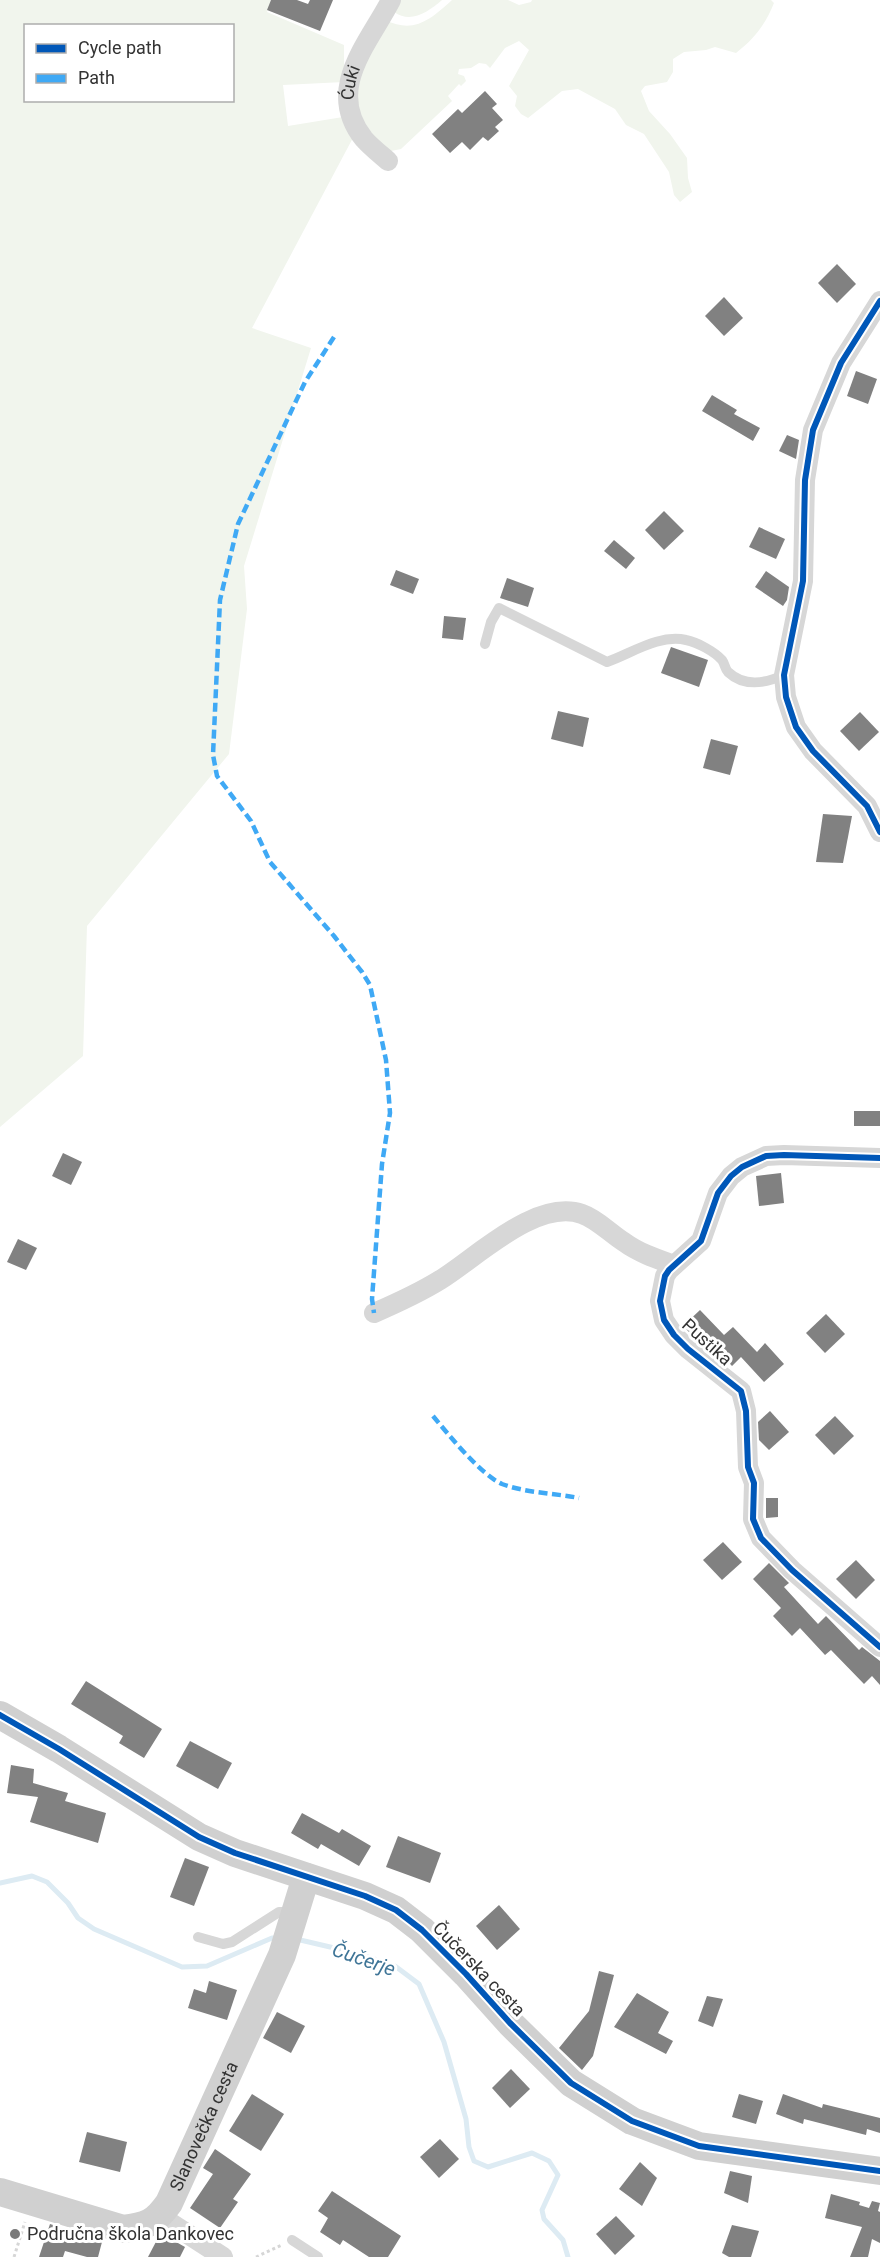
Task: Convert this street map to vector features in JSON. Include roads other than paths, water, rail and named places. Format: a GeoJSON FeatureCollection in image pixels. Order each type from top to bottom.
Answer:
{"type":"FeatureCollection","features":[{"type":"Feature","properties":{"kind":"street","name":"Ćuki"},"geometry":{"type":"LineString","coordinates":[[388,161],[364,139],[353,121],[348,101],[351,76],[359,53],[391,0]]}},
{"type":"Feature","properties":{"kind":"street"},"geometry":{"type":"LineString","coordinates":[[880,301],[842,363],[813,430],[805,480],[803,581],[784,675],[786,697],[796,727],[813,751],[867,806],[880,832]]}},
{"type":"Feature","properties":{"kind":"street","name":"Pustika"},"geometry":{"type":"LineString","coordinates":[[880,1158],[784,1155],[766,1156],[753,1161],[731,1176],[720,1189],[701,1241],[665,1276],[660,1301],[664,1320],[674,1335],[718,1375],[735,1386],[745,1401],[747,1457],[754,1483],[752,1510],[755,1528],[766,1544],[785,1563],[880,1647]]}},
{"type":"Feature","properties":{"kind":"street"},"geometry":{"type":"LineString","coordinates":[[374,1313],[443,1278],[484,1247],[526,1222],[562,1212],[583,1214],[626,1244],[674,1265]]}},
{"type":"Feature","properties":{"kind":"street","name":"Čučerska cesta"},"geometry":{"type":"LineString","coordinates":[[0,1715],[59,1749],[199,1837],[235,1853],[364,1896],[396,1910],[422,1929],[510,2023],[571,2083],[632,2121],[699,2146],[880,2171]]}},
{"type":"Feature","properties":{"kind":"street","name":"Slanovečka cesta"},"geometry":{"type":"LineString","coordinates":[[160,2216],[169,2203],[290,1928],[306,1877]]}},
{"type":"Feature","properties":{"kind":"street"},"geometry":{"type":"LineString","coordinates":[[0,2192],[123,2229],[144,2226],[160,2216],[223,2257]]}},
{"type":"Feature","properties":{"kind":"lane"},"geometry":{"type":"LineString","coordinates":[[485,644],[490,622],[499,608],[607,662],[658,640],[685,639],[721,659],[728,672],[750,684],[771,681],[784,675]]}},
{"type":"Feature","properties":{"kind":"lane"},"geometry":{"type":"LineString","coordinates":[[198,1936],[224,1944],[232,1942],[279,1912],[290,1928]]}},
{"type":"Feature","properties":{"kind":"lane"},"geometry":{"type":"LineString","coordinates":[[292,2240],[318,2257]]}},
{"type":"Feature","properties":{"kind":"waterway","name":"Čučerje"},"geometry":{"type":"LineString","coordinates":[[0,1883],[32,1876],[47,1882],[68,1903],[78,1918],[94,1929],[182,1967],[207,1966],[272,1938],[277,1938]]}},
{"type":"Feature","properties":{"kind":"waterway","name":"Čučerje"},"geometry":{"type":"LineString","coordinates":[[296,1939],[360,1954],[395,1966],[419,1984],[444,2042],[466,2119],[469,2147],[474,2161],[488,2167],[532,2153],[549,2161],[558,2175],[542,2210],[544,2219],[563,2240],[568,2257]]}},
{"type":"Feature","properties":{"kind":"place","name":"Područna škola Dankovec"},"geometry":{"type":"Point","coordinates":[15,2234]}}]}
